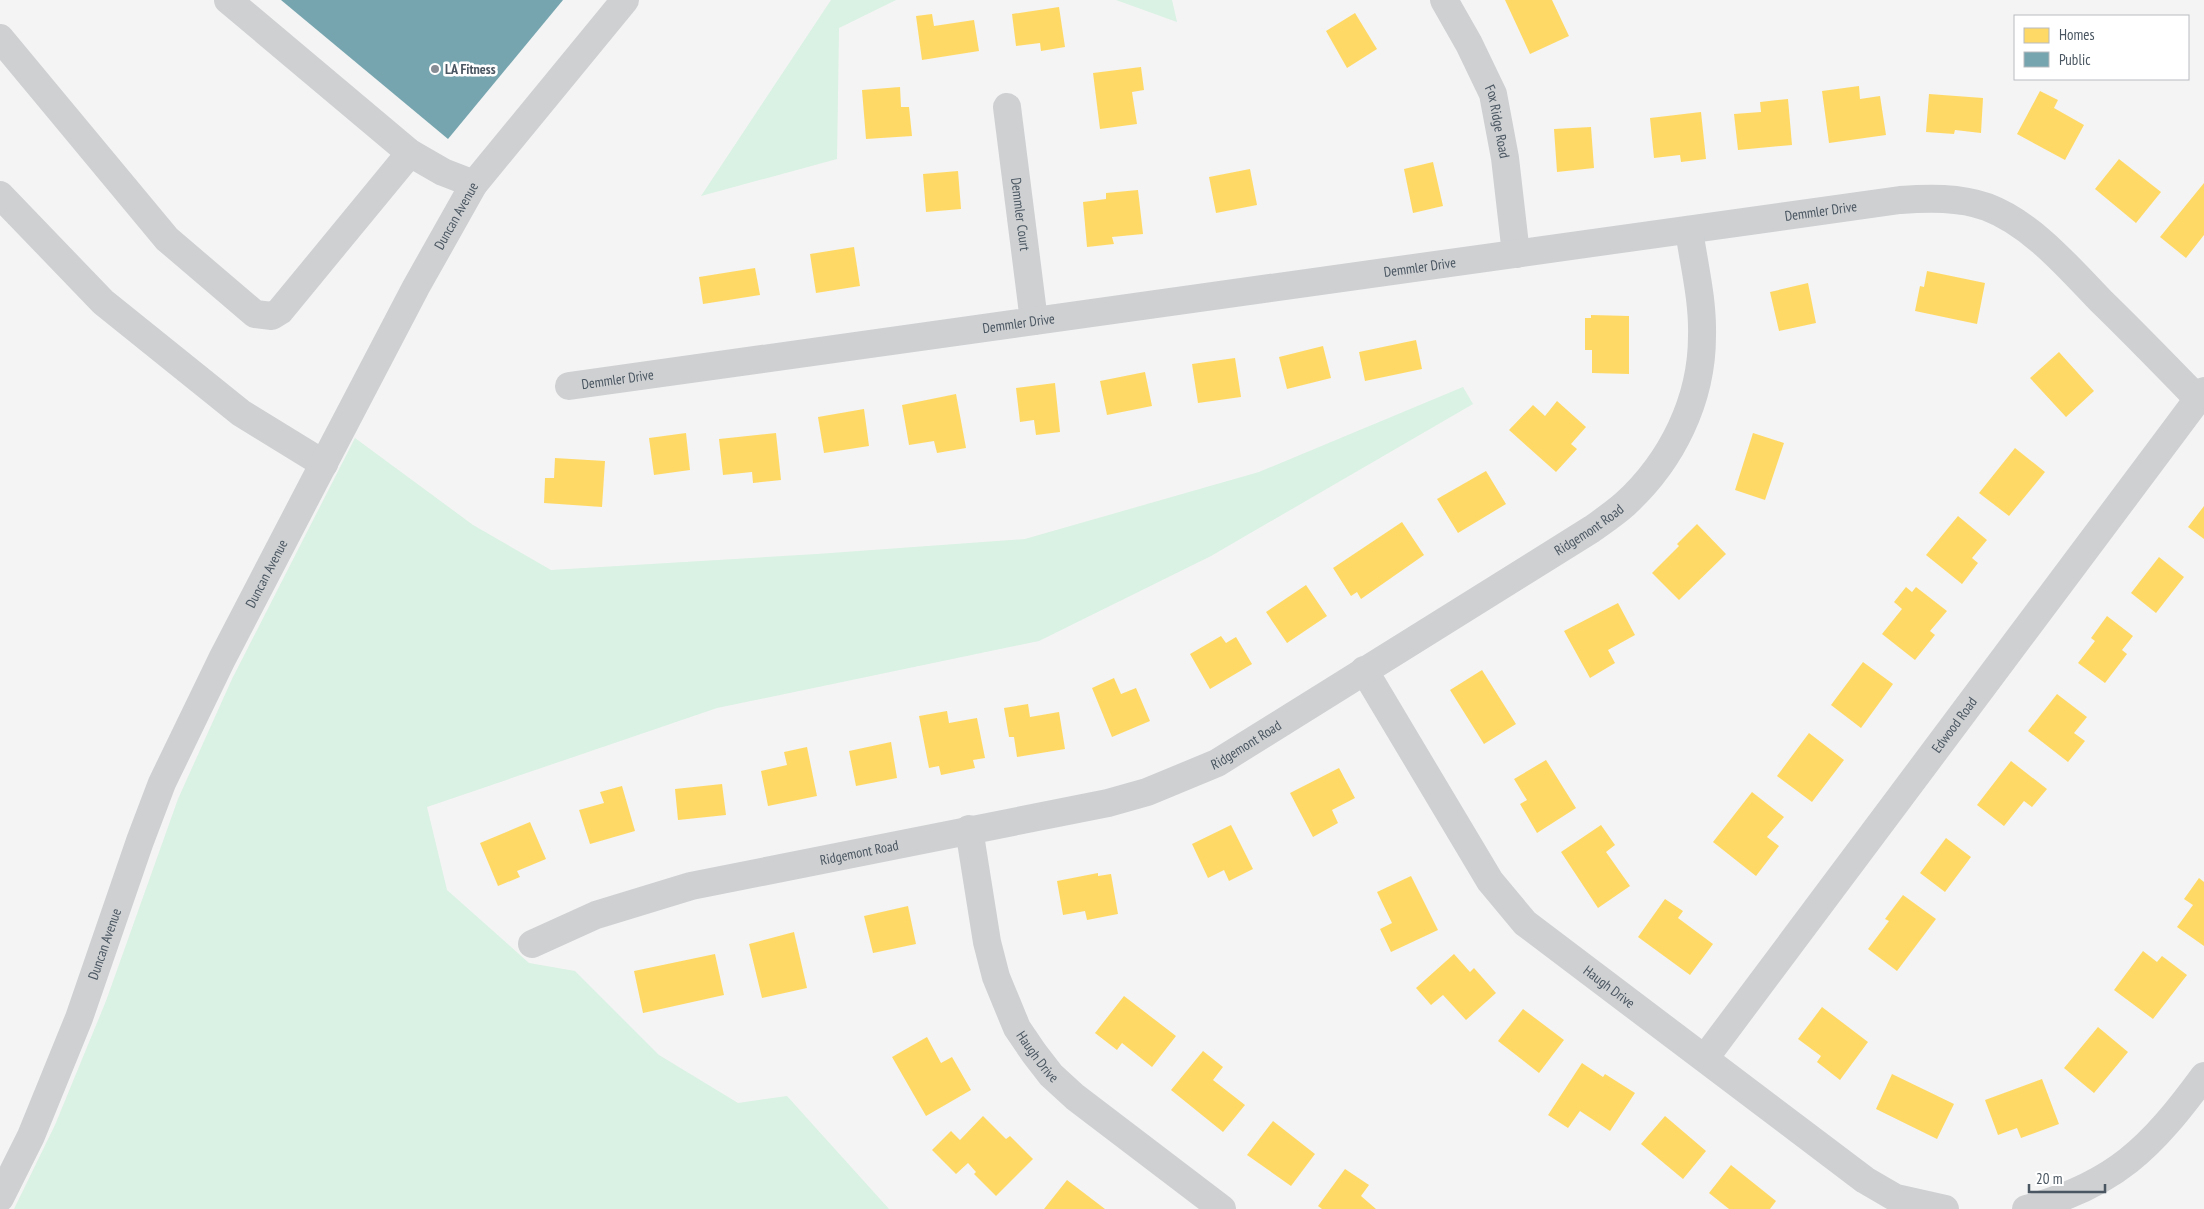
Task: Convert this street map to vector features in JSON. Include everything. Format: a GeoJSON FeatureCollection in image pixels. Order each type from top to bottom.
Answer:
{"type":"FeatureCollection","features":[{"type":"Feature","properties":{"kind":"street"},"geometry":{"type":"LineString","coordinates":[[228,0],[410,153],[443,172],[474,184]]}},
{"type":"Feature","properties":{"kind":"street","name":"Duncan Avenue"},"geometry":{"type":"LineString","coordinates":[[0,1198],[31,1136],[76,1026],[162,783],[222,659],[416,287],[474,184],[625,0]]}},
{"type":"Feature","properties":{"kind":"street","name":"Fox Ridge Road"},"geometry":{"type":"LineString","coordinates":[[1444,0],[1494,94],[1516,254]]}},
{"type":"Feature","properties":{"kind":"street"},"geometry":{"type":"LineString","coordinates":[[0,38],[166,239],[255,314],[263,316],[280,312],[410,153]]}},
{"type":"Feature","properties":{"kind":"street","name":"Demmler Court"},"geometry":{"type":"LineString","coordinates":[[1007,107],[1034,321]]}},
{"type":"Feature","properties":{"kind":"street"},"geometry":{"type":"LineString","coordinates":[[0,195],[103,302],[241,413],[324,464]]}},
{"type":"Feature","properties":{"kind":"street","name":"Demmler Drive"},"geometry":{"type":"LineString","coordinates":[[569,386],[1900,200],[1952,200],[1986,207],[2014,221],[2044,245],[2201,395]]}},
{"type":"Feature","properties":{"kind":"street","name":"Ridgemont Road"},"geometry":{"type":"LineString","coordinates":[[532,944],[596,915],[691,886],[969,829],[1108,803],[1217,764],[1364,670],[1592,529],[1624,504],[1664,460],[1680,432],[1701,362],[1701,306],[1689,230]]}},
{"type":"Feature","properties":{"kind":"street","name":"Edwood Road"},"geometry":{"type":"LineString","coordinates":[[1705,1058],[2201,395]]}},
{"type":"Feature","properties":{"kind":"street","name":"Haugh Drive"},"geometry":{"type":"LineString","coordinates":[[1364,670],[1490,881],[1525,924],[1865,1180],[1896,1198],[1945,1209]]}},
{"type":"Feature","properties":{"kind":"street","name":"Haugh Drive"},"geometry":{"type":"LineString","coordinates":[[969,829],[987,942],[996,977],[1017,1028],[1028,1045],[1050,1075],[1075,1097],[1222,1209]]}},
{"type":"Feature","properties":{"kind":"street"},"geometry":{"type":"LineString","coordinates":[[2026,1209],[2082,1191],[2128,1161],[2170,1121],[2204,1076]]}},
{"type":"Feature","properties":{"kind":"green space"},"geometry":{"type":"Polygon","coordinates":[[[831,0],[896,0],[839,28],[837,159],[701,196],[831,0]]]}},
{"type":"Feature","properties":{"kind":"green space"},"geometry":{"type":"Polygon","coordinates":[[[1116,0],[1172,0],[1177,22],[1116,0]]]}},
{"type":"Feature","properties":{"kind":"green space"},"geometry":{"type":"Polygon","coordinates":[[[1463,387],[1473,404],[1211,556],[1039,641],[717,708],[427,807],[447,890],[529,963],[575,971],[659,1055],[738,1103],[787,1096],[889,1209],[14,1209],[55,1125],[106,1001],[178,799],[232,679],[355,438],[473,525],[551,570],[1025,539],[1259,472],[1463,387]]]}},
{"type":"Feature","properties":{"kind":"building: Homes"},"geometry":{"type":"Polygon","coordinates":[[[1505,0],[1552,0],[1569,36],[1530,54],[1505,0]]]}},
{"type":"Feature","properties":{"kind":"building: Homes"},"geometry":{"type":"Polygon","coordinates":[[[1059,7],[1065,47],[1041,51],[1040,43],[1016,46],[1012,14],[1059,7]]]}},
{"type":"Feature","properties":{"kind":"building: Homes"},"geometry":{"type":"Polygon","coordinates":[[[1355,13],[1377,49],[1347,68],[1326,31],[1355,13]]]}},
{"type":"Feature","properties":{"kind":"building: Homes"},"geometry":{"type":"Polygon","coordinates":[[[932,14],[934,26],[974,20],[979,51],[922,60],[916,16],[932,14]]]}},
{"type":"Feature","properties":{"kind":"building: Homes"},"geometry":{"type":"Polygon","coordinates":[[[1141,67],[1144,90],[1132,92],[1137,124],[1100,129],[1093,73],[1141,67]]]}},
{"type":"Feature","properties":{"kind":"building: Homes"},"geometry":{"type":"Polygon","coordinates":[[[1859,86],[1860,99],[1880,96],[1886,135],[1829,143],[1822,91],[1859,86]]]}},
{"type":"Feature","properties":{"kind":"building: Homes"},"geometry":{"type":"Polygon","coordinates":[[[900,87],[901,107],[909,107],[912,136],[866,139],[862,90],[900,87]]]}},
{"type":"Feature","properties":{"kind":"building: Homes"},"geometry":{"type":"Polygon","coordinates":[[[2040,91],[2058,100],[2054,108],[2084,125],[2065,160],[2017,134],[2040,91]]]}},
{"type":"Feature","properties":{"kind":"building: Homes"},"geometry":{"type":"Polygon","coordinates":[[[1929,94],[1983,98],[1981,133],[1955,130],[1954,134],[1926,132],[1929,94]]]}},
{"type":"Feature","properties":{"kind":"building: Homes"},"geometry":{"type":"Polygon","coordinates":[[[1788,99],[1792,145],[1738,150],[1734,114],[1761,112],[1760,102],[1788,99]]]}},
{"type":"Feature","properties":{"kind":"building: Homes"},"geometry":{"type":"Polygon","coordinates":[[[1701,112],[1706,159],[1681,162],[1680,155],[1654,158],[1650,118],[1701,112]]]}},
{"type":"Feature","properties":{"kind":"building: Homes"},"geometry":{"type":"Polygon","coordinates":[[[1591,127],[1594,168],[1557,172],[1554,129],[1591,127]]]}},
{"type":"Feature","properties":{"kind":"building: Homes"},"geometry":{"type":"Polygon","coordinates":[[[2119,159],[2161,192],[2136,223],[2095,189],[2119,159]]]}},
{"type":"Feature","properties":{"kind":"building: Homes"},"geometry":{"type":"Polygon","coordinates":[[[1433,162],[1443,206],[1413,213],[1404,169],[1433,162]]]}},
{"type":"Feature","properties":{"kind":"building: Homes"},"geometry":{"type":"Polygon","coordinates":[[[1250,169],[1257,205],[1216,213],[1209,177],[1250,169]]]}},
{"type":"Feature","properties":{"kind":"building: Homes"},"geometry":{"type":"Polygon","coordinates":[[[958,171],[961,209],[926,212],[923,174],[958,171]]]}},
{"type":"Feature","properties":{"kind":"building: Homes"},"geometry":{"type":"Polygon","coordinates":[[[2204,183],[2204,235],[2186,258],[2160,237],[2204,183]]]}},
{"type":"Feature","properties":{"kind":"building: Homes"},"geometry":{"type":"Polygon","coordinates":[[[1138,190],[1143,234],[1112,237],[1114,244],[1087,247],[1083,202],[1106,199],[1106,193],[1138,190]]]}},
{"type":"Feature","properties":{"kind":"building: Homes"},"geometry":{"type":"Polygon","coordinates":[[[854,247],[860,286],[816,293],[810,254],[854,247]]]}},
{"type":"Feature","properties":{"kind":"building: Homes"},"geometry":{"type":"Polygon","coordinates":[[[755,268],[760,295],[703,304],[699,277],[755,268]]]}},
{"type":"Feature","properties":{"kind":"building: Homes"},"geometry":{"type":"Polygon","coordinates":[[[1927,271],[1985,283],[1977,324],[1915,311],[1920,286],[1924,287],[1927,271]]]}},
{"type":"Feature","properties":{"kind":"building: Homes"},"geometry":{"type":"Polygon","coordinates":[[[1808,283],[1816,323],[1779,331],[1770,292],[1808,283]]]}},
{"type":"Feature","properties":{"kind":"building: Homes"},"geometry":{"type":"Polygon","coordinates":[[[1591,315],[1629,316],[1629,374],[1592,373],[1592,350],[1585,350],[1585,318],[1591,318],[1591,315]]]}},
{"type":"Feature","properties":{"kind":"building: Homes"},"geometry":{"type":"Polygon","coordinates":[[[1416,340],[1422,369],[1365,381],[1359,352],[1416,340]]]}},
{"type":"Feature","properties":{"kind":"building: Homes"},"geometry":{"type":"Polygon","coordinates":[[[1323,346],[1331,378],[1287,389],[1279,357],[1323,346]]]}},
{"type":"Feature","properties":{"kind":"building: Homes"},"geometry":{"type":"Polygon","coordinates":[[[2059,352],[2094,391],[2066,417],[2030,378],[2059,352]]]}},
{"type":"Feature","properties":{"kind":"building: Homes"},"geometry":{"type":"Polygon","coordinates":[[[1235,358],[1241,397],[1198,403],[1192,364],[1235,358]]]}},
{"type":"Feature","properties":{"kind":"building: Homes"},"geometry":{"type":"Polygon","coordinates":[[[1145,372],[1152,406],[1107,415],[1100,381],[1145,372]]]}},
{"type":"Feature","properties":{"kind":"building: Homes"},"geometry":{"type":"Polygon","coordinates":[[[1055,383],[1060,432],[1036,435],[1034,420],[1020,422],[1016,388],[1055,383]]]}},
{"type":"Feature","properties":{"kind":"building: Homes"},"geometry":{"type":"Polygon","coordinates":[[[956,394],[966,448],[937,453],[934,441],[909,445],[902,405],[956,394]]]}},
{"type":"Feature","properties":{"kind":"building: Homes"},"geometry":{"type":"Polygon","coordinates":[[[1557,401],[1586,427],[1571,444],[1577,449],[1556,472],[1509,430],[1533,405],[1545,416],[1557,401]]]}},
{"type":"Feature","properties":{"kind":"building: Homes"},"geometry":{"type":"Polygon","coordinates":[[[864,409],[869,446],[824,453],[818,417],[864,409]]]}},
{"type":"Feature","properties":{"kind":"building: Homes"},"geometry":{"type":"Polygon","coordinates":[[[686,433],[690,470],[654,475],[649,438],[686,433]]]}},
{"type":"Feature","properties":{"kind":"building: Homes"},"geometry":{"type":"Polygon","coordinates":[[[776,433],[781,480],[753,483],[752,472],[723,475],[719,439],[776,433]]]}},
{"type":"Feature","properties":{"kind":"building: Homes"},"geometry":{"type":"Polygon","coordinates":[[[1753,433],[1784,443],[1765,500],[1735,490],[1753,433]]]}},
{"type":"Feature","properties":{"kind":"building: Homes"},"geometry":{"type":"Polygon","coordinates":[[[2015,448],[2045,472],[2009,516],[1979,493],[2015,448]]]}},
{"type":"Feature","properties":{"kind":"building: Homes"},"geometry":{"type":"Polygon","coordinates":[[[555,458],[605,461],[602,507],[544,503],[545,478],[554,478],[555,458]]]}},
{"type":"Feature","properties":{"kind":"building: Homes"},"geometry":{"type":"Polygon","coordinates":[[[1486,471],[1506,504],[1458,533],[1437,499],[1486,471]]]}},
{"type":"Feature","properties":{"kind":"building: Homes"},"geometry":{"type":"Polygon","coordinates":[[[2204,506],[2204,539],[2188,527],[2204,506]]]}},
{"type":"Feature","properties":{"kind":"building: Homes"},"geometry":{"type":"Polygon","coordinates":[[[1958,516],[1987,540],[1972,558],[1978,563],[1962,584],[1926,555],[1958,516]]]}},
{"type":"Feature","properties":{"kind":"building: Homes"},"geometry":{"type":"Polygon","coordinates":[[[1402,522],[1424,555],[1361,599],[1357,592],[1351,596],[1333,568],[1402,522]]]}},
{"type":"Feature","properties":{"kind":"building: Homes"},"geometry":{"type":"Polygon","coordinates":[[[1697,524],[1726,554],[1679,600],[1652,573],[1679,546],[1677,544],[1697,524]]]}},
{"type":"Feature","properties":{"kind":"building: Homes"},"geometry":{"type":"Polygon","coordinates":[[[2159,557],[2184,577],[2156,613],[2131,593],[2159,557]]]}},
{"type":"Feature","properties":{"kind":"building: Homes"},"geometry":{"type":"Polygon","coordinates":[[[1306,585],[1327,616],[1287,643],[1266,612],[1306,585]]]}},
{"type":"Feature","properties":{"kind":"building: Homes"},"geometry":{"type":"Polygon","coordinates":[[[1906,587],[1912,592],[1916,587],[1947,611],[1930,631],[1935,635],[1915,660],[1882,634],[1902,609],[1894,602],[1906,587]]]}},
{"type":"Feature","properties":{"kind":"building: Homes"},"geometry":{"type":"Polygon","coordinates":[[[1618,603],[1635,635],[1608,650],[1615,663],[1590,678],[1564,631],[1618,603]]]}},
{"type":"Feature","properties":{"kind":"building: Homes"},"geometry":{"type":"Polygon","coordinates":[[[2107,616],[2133,636],[2122,650],[2127,654],[2105,683],[2078,663],[2095,641],[2091,638],[2107,616]]]}},
{"type":"Feature","properties":{"kind":"building: Homes"},"geometry":{"type":"Polygon","coordinates":[[[1221,636],[1226,643],[1236,637],[1252,664],[1210,689],[1190,654],[1221,636]]]}},
{"type":"Feature","properties":{"kind":"building: Homes"},"geometry":{"type":"Polygon","coordinates":[[[1863,662],[1893,684],[1861,728],[1831,705],[1863,662]]]}},
{"type":"Feature","properties":{"kind":"building: Homes"},"geometry":{"type":"Polygon","coordinates":[[[1482,670],[1516,724],[1484,744],[1450,690],[1482,670]]]}},
{"type":"Feature","properties":{"kind":"building: Homes"},"geometry":{"type":"Polygon","coordinates":[[[1114,678],[1121,694],[1136,688],[1150,721],[1112,737],[1092,688],[1114,678]]]}},
{"type":"Feature","properties":{"kind":"building: Homes"},"geometry":{"type":"Polygon","coordinates":[[[2057,694],[2087,717],[2074,733],[2085,741],[2068,762],[2028,731],[2057,694]]]}},
{"type":"Feature","properties":{"kind":"building: Homes"},"geometry":{"type":"Polygon","coordinates":[[[1028,704],[1030,717],[1059,712],[1065,749],[1017,757],[1014,737],[1009,737],[1004,708],[1028,704]]]}},
{"type":"Feature","properties":{"kind":"building: Homes"},"geometry":{"type":"Polygon","coordinates":[[[947,711],[949,723],[977,718],[985,758],[973,760],[975,768],[941,775],[939,766],[929,768],[919,716],[947,711]]]}},
{"type":"Feature","properties":{"kind":"building: Homes"},"geometry":{"type":"Polygon","coordinates":[[[1809,733],[1844,760],[1812,802],[1777,776],[1809,733]]]}},
{"type":"Feature","properties":{"kind":"building: Homes"},"geometry":{"type":"Polygon","coordinates":[[[891,742],[897,778],[856,786],[849,751],[891,742]]]}},
{"type":"Feature","properties":{"kind":"building: Homes"},"geometry":{"type":"Polygon","coordinates":[[[807,747],[817,796],[768,806],[761,771],[787,765],[784,752],[807,747]]]}},
{"type":"Feature","properties":{"kind":"building: Homes"},"geometry":{"type":"Polygon","coordinates":[[[1546,760],[1576,808],[1537,833],[1520,804],[1527,800],[1514,779],[1546,760]]]}},
{"type":"Feature","properties":{"kind":"building: Homes"},"geometry":{"type":"Polygon","coordinates":[[[2011,761],[2047,789],[2032,807],[2024,801],[2004,826],[1977,805],[2011,761]]]}},
{"type":"Feature","properties":{"kind":"building: Homes"},"geometry":{"type":"Polygon","coordinates":[[[1339,768],[1355,798],[1332,810],[1338,823],[1313,837],[1290,793],[1339,768]]]}},
{"type":"Feature","properties":{"kind":"building: Homes"},"geometry":{"type":"Polygon","coordinates":[[[722,784],[726,815],[678,820],[675,789],[722,784]]]}},
{"type":"Feature","properties":{"kind":"building: Homes"},"geometry":{"type":"Polygon","coordinates":[[[622,786],[635,831],[590,844],[579,810],[604,803],[600,792],[622,786]]]}},
{"type":"Feature","properties":{"kind":"building: Homes"},"geometry":{"type":"Polygon","coordinates":[[[1752,792],[1784,817],[1767,837],[1779,846],[1756,876],[1713,842],[1752,792]]]}},
{"type":"Feature","properties":{"kind":"building: Homes"},"geometry":{"type":"Polygon","coordinates":[[[530,822],[546,859],[517,871],[520,877],[498,886],[480,843],[530,822]]]}},
{"type":"Feature","properties":{"kind":"building: Homes"},"geometry":{"type":"Polygon","coordinates":[[[1231,825],[1253,869],[1229,881],[1224,870],[1208,878],[1192,844],[1231,825]]]}},
{"type":"Feature","properties":{"kind":"building: Homes"},"geometry":{"type":"Polygon","coordinates":[[[1601,825],[1615,845],[1606,852],[1630,886],[1598,908],[1561,852],[1601,825]]]}},
{"type":"Feature","properties":{"kind":"building: Homes"},"geometry":{"type":"Polygon","coordinates":[[[1946,838],[1971,857],[1945,892],[1920,873],[1946,838]]]}},
{"type":"Feature","properties":{"kind":"building: Homes"},"geometry":{"type":"Polygon","coordinates":[[[1098,873],[1098,876],[1111,874],[1118,914],[1087,920],[1085,911],[1063,915],[1057,881],[1098,873]]]}},
{"type":"Feature","properties":{"kind":"building: Homes"},"geometry":{"type":"Polygon","coordinates":[[[1411,876],[1438,930],[1391,952],[1380,929],[1392,923],[1377,892],[1411,876]]]}},
{"type":"Feature","properties":{"kind":"building: Homes"},"geometry":{"type":"Polygon","coordinates":[[[2199,878],[2204,882],[2204,946],[2177,927],[2193,905],[2184,899],[2199,878]]]}},
{"type":"Feature","properties":{"kind":"building: Homes"},"geometry":{"type":"Polygon","coordinates":[[[1903,895],[1936,919],[1897,971],[1868,949],[1889,921],[1885,919],[1903,895]]]}},
{"type":"Feature","properties":{"kind":"building: Homes"},"geometry":{"type":"Polygon","coordinates":[[[1665,899],[1683,911],[1678,918],[1713,944],[1690,975],[1638,937],[1665,899]]]}},
{"type":"Feature","properties":{"kind":"building: Homes"},"geometry":{"type":"Polygon","coordinates":[[[908,906],[916,944],[873,953],[864,916],[908,906]]]}},
{"type":"Feature","properties":{"kind":"building: Homes"},"geometry":{"type":"Polygon","coordinates":[[[794,932],[807,988],[762,998],[749,944],[794,932]]]}},
{"type":"Feature","properties":{"kind":"building: Homes"},"geometry":{"type":"Polygon","coordinates":[[[2143,951],[2157,962],[2162,956],[2187,975],[2153,1019],[2114,990],[2143,951]]]}},
{"type":"Feature","properties":{"kind":"building: Homes"},"geometry":{"type":"Polygon","coordinates":[[[715,954],[724,995],[643,1013],[634,971],[715,954]]]}},
{"type":"Feature","properties":{"kind":"building: Homes"},"geometry":{"type":"Polygon","coordinates":[[[1454,954],[1470,972],[1474,968],[1496,993],[1466,1020],[1443,995],[1431,1005],[1416,988],[1454,954]]]}},
{"type":"Feature","properties":{"kind":"building: Homes"},"geometry":{"type":"Polygon","coordinates":[[[1124,996],[1176,1036],[1152,1067],[1122,1043],[1117,1050],[1095,1033],[1124,996]]]}},
{"type":"Feature","properties":{"kind":"building: Homes"},"geometry":{"type":"Polygon","coordinates":[[[1822,1007],[1868,1042],[1840,1080],[1817,1062],[1821,1056],[1798,1039],[1822,1007]]]}},
{"type":"Feature","properties":{"kind":"building: Homes"},"geometry":{"type":"Polygon","coordinates":[[[1523,1009],[1564,1040],[1539,1073],[1498,1041],[1523,1009]]]}},
{"type":"Feature","properties":{"kind":"building: Homes"},"geometry":{"type":"Polygon","coordinates":[[[2098,1027],[2128,1052],[2094,1093],[2064,1068],[2098,1027]]]}},
{"type":"Feature","properties":{"kind":"building: Homes"},"geometry":{"type":"Polygon","coordinates":[[[927,1037],[941,1063],[952,1057],[971,1090],[926,1116],[892,1057],[927,1037]]]}},
{"type":"Feature","properties":{"kind":"building: Homes"},"geometry":{"type":"Polygon","coordinates":[[[1203,1051],[1223,1067],[1213,1080],[1245,1105],[1223,1132],[1171,1090],[1203,1051]]]}},
{"type":"Feature","properties":{"kind":"building: Homes"},"geometry":{"type":"Polygon","coordinates":[[[1582,1063],[1603,1077],[1605,1074],[1635,1093],[1610,1131],[1580,1111],[1568,1128],[1548,1115],[1582,1063]]]}},
{"type":"Feature","properties":{"kind":"building: Homes"},"geometry":{"type":"Polygon","coordinates":[[[1892,1074],[1954,1104],[1937,1139],[1876,1109],[1892,1074]]]}},
{"type":"Feature","properties":{"kind":"building: Homes"},"geometry":{"type":"Polygon","coordinates":[[[2042,1079],[2059,1124],[2021,1138],[2017,1128],[1998,1135],[1985,1100],[2042,1079]]]}},
{"type":"Feature","properties":{"kind":"building: Homes"},"geometry":{"type":"Polygon","coordinates":[[[983,1116],[1006,1139],[1010,1136],[1033,1159],[996,1196],[974,1174],[976,1172],[968,1163],[956,1174],[932,1150],[951,1131],[960,1140],[983,1116]]]}},
{"type":"Feature","properties":{"kind":"building: Homes"},"geometry":{"type":"Polygon","coordinates":[[[1665,1116],[1706,1151],[1683,1179],[1641,1144],[1665,1116]]]}},
{"type":"Feature","properties":{"kind":"building: Homes"},"geometry":{"type":"Polygon","coordinates":[[[1273,1121],[1315,1154],[1291,1186],[1247,1155],[1273,1121]]]}},
{"type":"Feature","properties":{"kind":"building: Homes"},"geometry":{"type":"Polygon","coordinates":[[[1731,1165],[1776,1201],[1770,1209],[1729,1209],[1709,1193],[1731,1165]]]}},
{"type":"Feature","properties":{"kind":"building: Homes"},"geometry":{"type":"Polygon","coordinates":[[[1345,1169],[1369,1185],[1361,1196],[1376,1209],[1322,1209],[1318,1206],[1345,1169]]]}},
{"type":"Feature","properties":{"kind":"building: Homes"},"geometry":{"type":"Polygon","coordinates":[[[1067,1180],[1105,1209],[1044,1209],[1067,1180]]]}},
{"type":"Feature","properties":{"kind":"building: Public","name":"LA Fitness"},"geometry":{"type":"Polygon","coordinates":[[[281,0],[563,0],[448,139],[281,0]]]}},
{"type":"Feature","properties":{"kind":"place","name":"LA Fitness"},"geometry":{"type":"Point","coordinates":[435,69]}}]}
